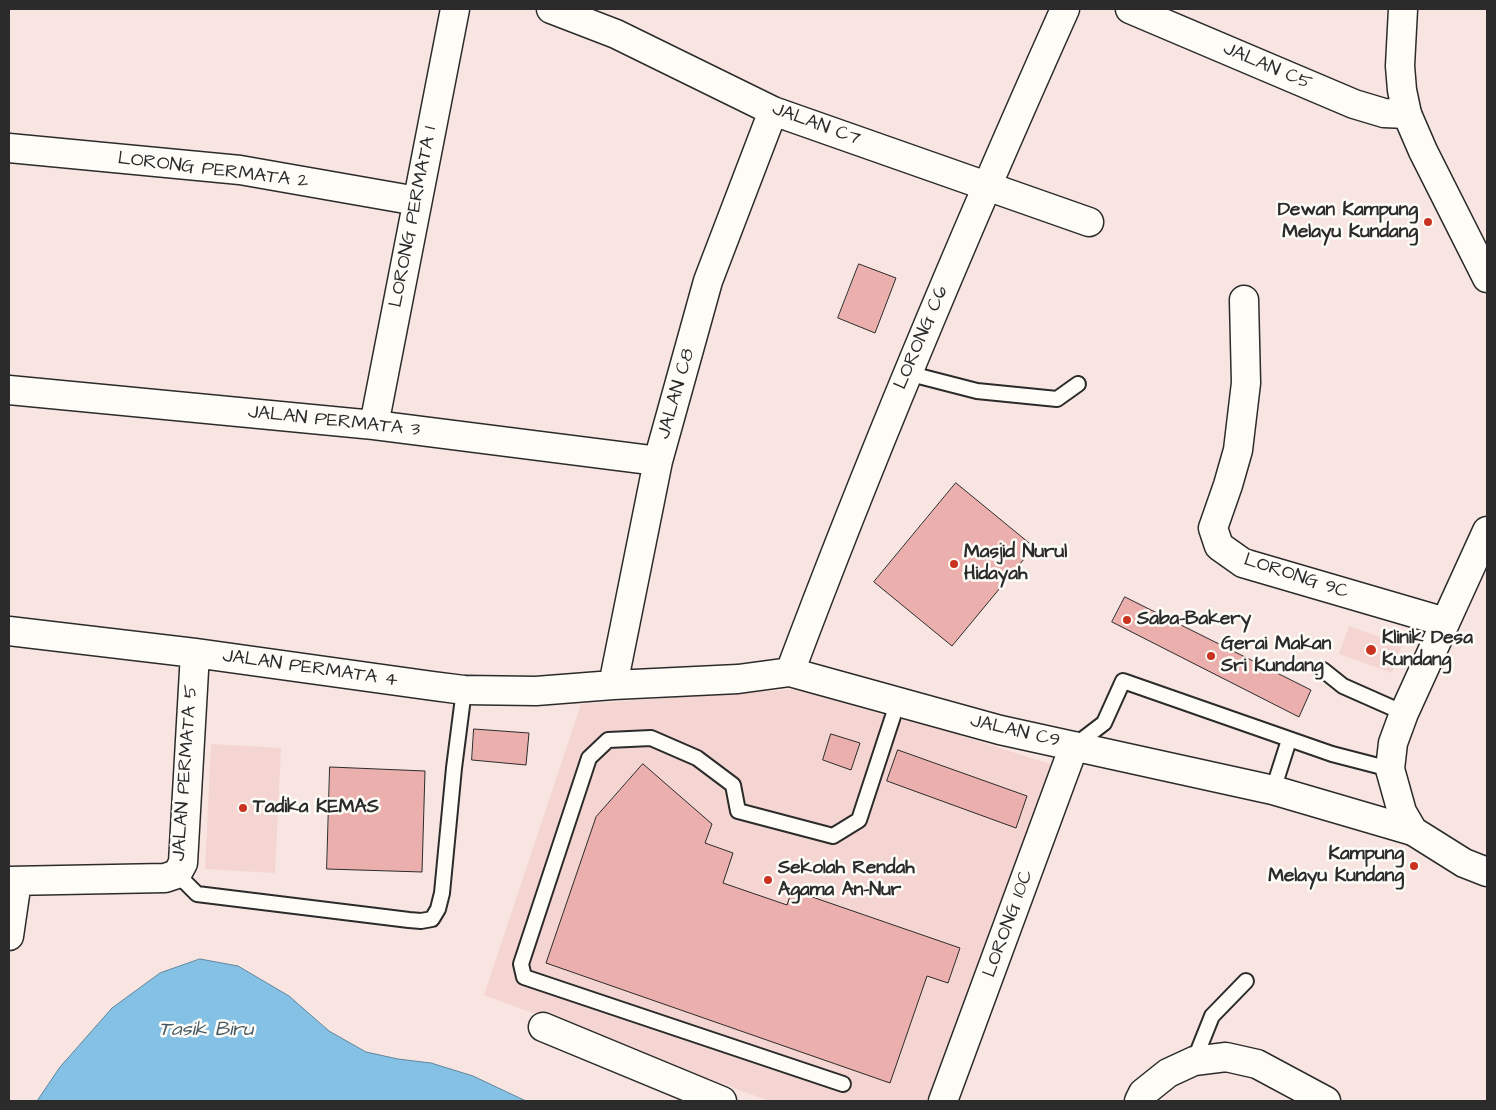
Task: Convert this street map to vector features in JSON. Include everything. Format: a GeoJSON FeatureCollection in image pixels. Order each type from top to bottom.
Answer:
{"type":"FeatureCollection","features":[{"type":"Feature","properties":{"kind":"street","name":"LORONG PERMATA 1"},"geometry":{"type":"LineString","coordinates":[[374,425],[455,9]]}},
{"type":"Feature","properties":{"kind":"street","name":"JALAN C7"},"geometry":{"type":"LineString","coordinates":[[551,9],[616,34],[773,111],[1089,222]]}},
{"type":"Feature","properties":{"kind":"street","name":"LORONG C6"},"geometry":{"type":"LineString","coordinates":[[790,672],[834,553],[907,373],[986,186],[1065,9]]}},
{"type":"Feature","properties":{"kind":"street","name":"JALAN C5"},"geometry":{"type":"LineString","coordinates":[[1130,9],[1354,104],[1384,113],[1407,114]]}},
{"type":"Feature","properties":{"kind":"street"},"geometry":{"type":"LineString","coordinates":[[1403,9],[1400,66],[1407,114],[1423,151],[1487,278]]}},
{"type":"Feature","properties":{"kind":"street","name":"JALAN C8"},"geometry":{"type":"LineString","coordinates":[[613,685],[658,461],[708,281],[773,111]]}},
{"type":"Feature","properties":{"kind":"street","name":"LORONG PERMATA 2"},"geometry":{"type":"LineString","coordinates":[[9,148],[240,170],[417,201]]}},
{"type":"Feature","properties":{"kind":"street","name":"LORONG 9C"},"geometry":{"type":"LineString","coordinates":[[1244,300],[1246,383],[1238,450],[1213,528],[1219,546],[1243,563],[1445,622]]}},
{"type":"Feature","properties":{"kind":"street","name":"JALAN PERMATA 3"},"geometry":{"type":"LineString","coordinates":[[9,390],[374,425],[658,461]]}},
{"type":"Feature","properties":{"kind":"street"},"geometry":{"type":"LineString","coordinates":[[1487,531],[1404,713],[1393,743],[1390,769],[1402,812],[1413,831],[1464,863],[1487,872]]}},
{"type":"Feature","properties":{"kind":"street","name":"JALAN PERMATA 4"},"geometry":{"type":"LineString","coordinates":[[9,630],[195,652],[464,690],[536,691],[613,685]]}},
{"type":"Feature","properties":{"kind":"street","name":"JALAN PERMATA 5"},"geometry":{"type":"LineString","coordinates":[[13,881],[165,878],[177,874],[184,863],[195,652]]}},
{"type":"Feature","properties":{"kind":"street","name":"JALAN C9"},"geometry":{"type":"LineString","coordinates":[[613,685],[738,679],[790,672],[1000,730],[1273,790],[1413,831]]}},
{"type":"Feature","properties":{"kind":"street","name":"LORONG 10C"},"geometry":{"type":"LineString","coordinates":[[943,1101],[1074,746]]}},
{"type":"Feature","properties":{"kind":"street"},"geometry":{"type":"LineString","coordinates":[[9,936],[13,881]]}},
{"type":"Feature","properties":{"kind":"street"},"geometry":{"type":"LineString","coordinates":[[543,1027],[722,1101]]}},
{"type":"Feature","properties":{"kind":"street"},"geometry":{"type":"LineString","coordinates":[[1138,1101],[1143,1093],[1168,1073],[1194,1061],[1226,1057],[1257,1064],[1326,1101]]}},
{"type":"Feature","properties":{"kind":"lane"},"geometry":{"type":"LineString","coordinates":[[907,373],[977,391],[1057,399],[1078,384]]}},
{"type":"Feature","properties":{"kind":"lane"},"geometry":{"type":"LineString","coordinates":[[1323,670],[1343,686],[1404,713]]}},
{"type":"Feature","properties":{"kind":"lane"},"geometry":{"type":"LineString","coordinates":[[1074,746],[1104,722],[1123,682],[1289,740],[1332,754],[1390,769]]}},
{"type":"Feature","properties":{"kind":"lane"},"geometry":{"type":"LineString","coordinates":[[177,874],[197,894],[409,920],[432,919],[438,909],[442,893],[454,768],[464,690]]}},
{"type":"Feature","properties":{"kind":"lane"},"geometry":{"type":"LineString","coordinates":[[843,1084],[524,977],[521,964],[589,758],[608,740],[651,738],[697,758],[733,785],[738,811],[834,836],[859,820],[898,701]]}},
{"type":"Feature","properties":{"kind":"lane"},"geometry":{"type":"LineString","coordinates":[[1273,790],[1289,740]]}},
{"type":"Feature","properties":{"kind":"lane"},"geometry":{"type":"LineString","coordinates":[[1194,1061],[1212,1016],[1246,981]]}},
{"type":"Feature","properties":{"kind":"shaded area","name":"Klinik Desa Kundang"},"geometry":{"type":"Polygon","coordinates":[[[1349,626],[1402,645],[1392,673],[1339,654],[1349,626]]]}},
{"type":"Feature","properties":{"kind":"shaded area","name":"Sekolah Rendah Agama An-Nur"},"geometry":{"type":"Polygon","coordinates":[[[814,688],[1056,766],[932,1101],[769,1101],[484,995],[581,704],[814,688]]]}},
{"type":"Feature","properties":{"kind":"shaded area","name":"Tadika KEMAS"},"geometry":{"type":"Polygon","coordinates":[[[211,744],[281,748],[275,873],[205,869],[211,744]]]}},
{"type":"Feature","properties":{"kind":"water","name":"Tasik Biru"},"geometry":{"type":"Polygon","coordinates":[[[200,959],[238,966],[289,996],[329,1031],[366,1052],[398,1059],[431,1063],[473,1076],[526,1101],[37,1101],[60,1067],[112,1008],[160,973],[200,959]]]}},
{"type":"Feature","properties":{"kind":"building"},"geometry":{"type":"Polygon","coordinates":[[[859,264],[896,278],[875,333],[838,318],[859,264]]]}},
{"type":"Feature","properties":{"kind":"building","name":"Masjid Nurul Hidayah"},"geometry":{"type":"Polygon","coordinates":[[[956,483],[1034,547],[952,646],[874,582],[956,483]]]}},
{"type":"Feature","properties":{"kind":"building","name":"Gerai Makan Sri Kundang"},"geometry":{"type":"Polygon","coordinates":[[[1125,597],[1311,690],[1299,717],[1112,622],[1125,597]]]}},
{"type":"Feature","properties":{"kind":"building"},"geometry":{"type":"Polygon","coordinates":[[[474,729],[529,733],[526,765],[472,760],[474,729]]]}},
{"type":"Feature","properties":{"kind":"building"},"geometry":{"type":"Polygon","coordinates":[[[831,734],[860,743],[851,770],[823,760],[831,734]]]}},
{"type":"Feature","properties":{"kind":"building"},"geometry":{"type":"Polygon","coordinates":[[[898,750],[1027,796],[1016,828],[887,781],[898,750]]]}},
{"type":"Feature","properties":{"kind":"building"},"geometry":{"type":"Polygon","coordinates":[[[643,764],[712,824],[705,843],[733,853],[723,883],[787,905],[792,890],[960,948],[948,983],[927,976],[890,1083],[546,963],[596,817],[643,764]]]}},
{"type":"Feature","properties":{"kind":"building"},"geometry":{"type":"Polygon","coordinates":[[[330,767],[425,771],[422,872],[327,869],[330,767]]]}},
{"type":"Feature","properties":{"kind":"place","name":"Dewan Kampung Melayu Kundang"},"geometry":{"type":"Point","coordinates":[1428,222]}},
{"type":"Feature","properties":{"kind":"place","name":"Masjid Nurul Hidayah"},"geometry":{"type":"Point","coordinates":[954,564]}},
{"type":"Feature","properties":{"kind":"place","name":"Saba-Bakery"},"geometry":{"type":"Point","coordinates":[1127,620]}},
{"type":"Feature","properties":{"kind":"place","name":"Klinik Desa Kundang"},"geometry":{"type":"Point","coordinates":[1371,650]}},
{"type":"Feature","properties":{"kind":"place","name":"Gerai Makan Sri Kundang"},"geometry":{"type":"Point","coordinates":[1211,656]}},
{"type":"Feature","properties":{"kind":"place","name":"Tadika KEMAS"},"geometry":{"type":"Point","coordinates":[243,808]}},
{"type":"Feature","properties":{"kind":"place","name":"Kampung Melayu Kundang"},"geometry":{"type":"Point","coordinates":[1414,866]}},
{"type":"Feature","properties":{"kind":"place","name":"Sekolah Rendah Agama An-Nur"},"geometry":{"type":"Point","coordinates":[768,880]}}]}
